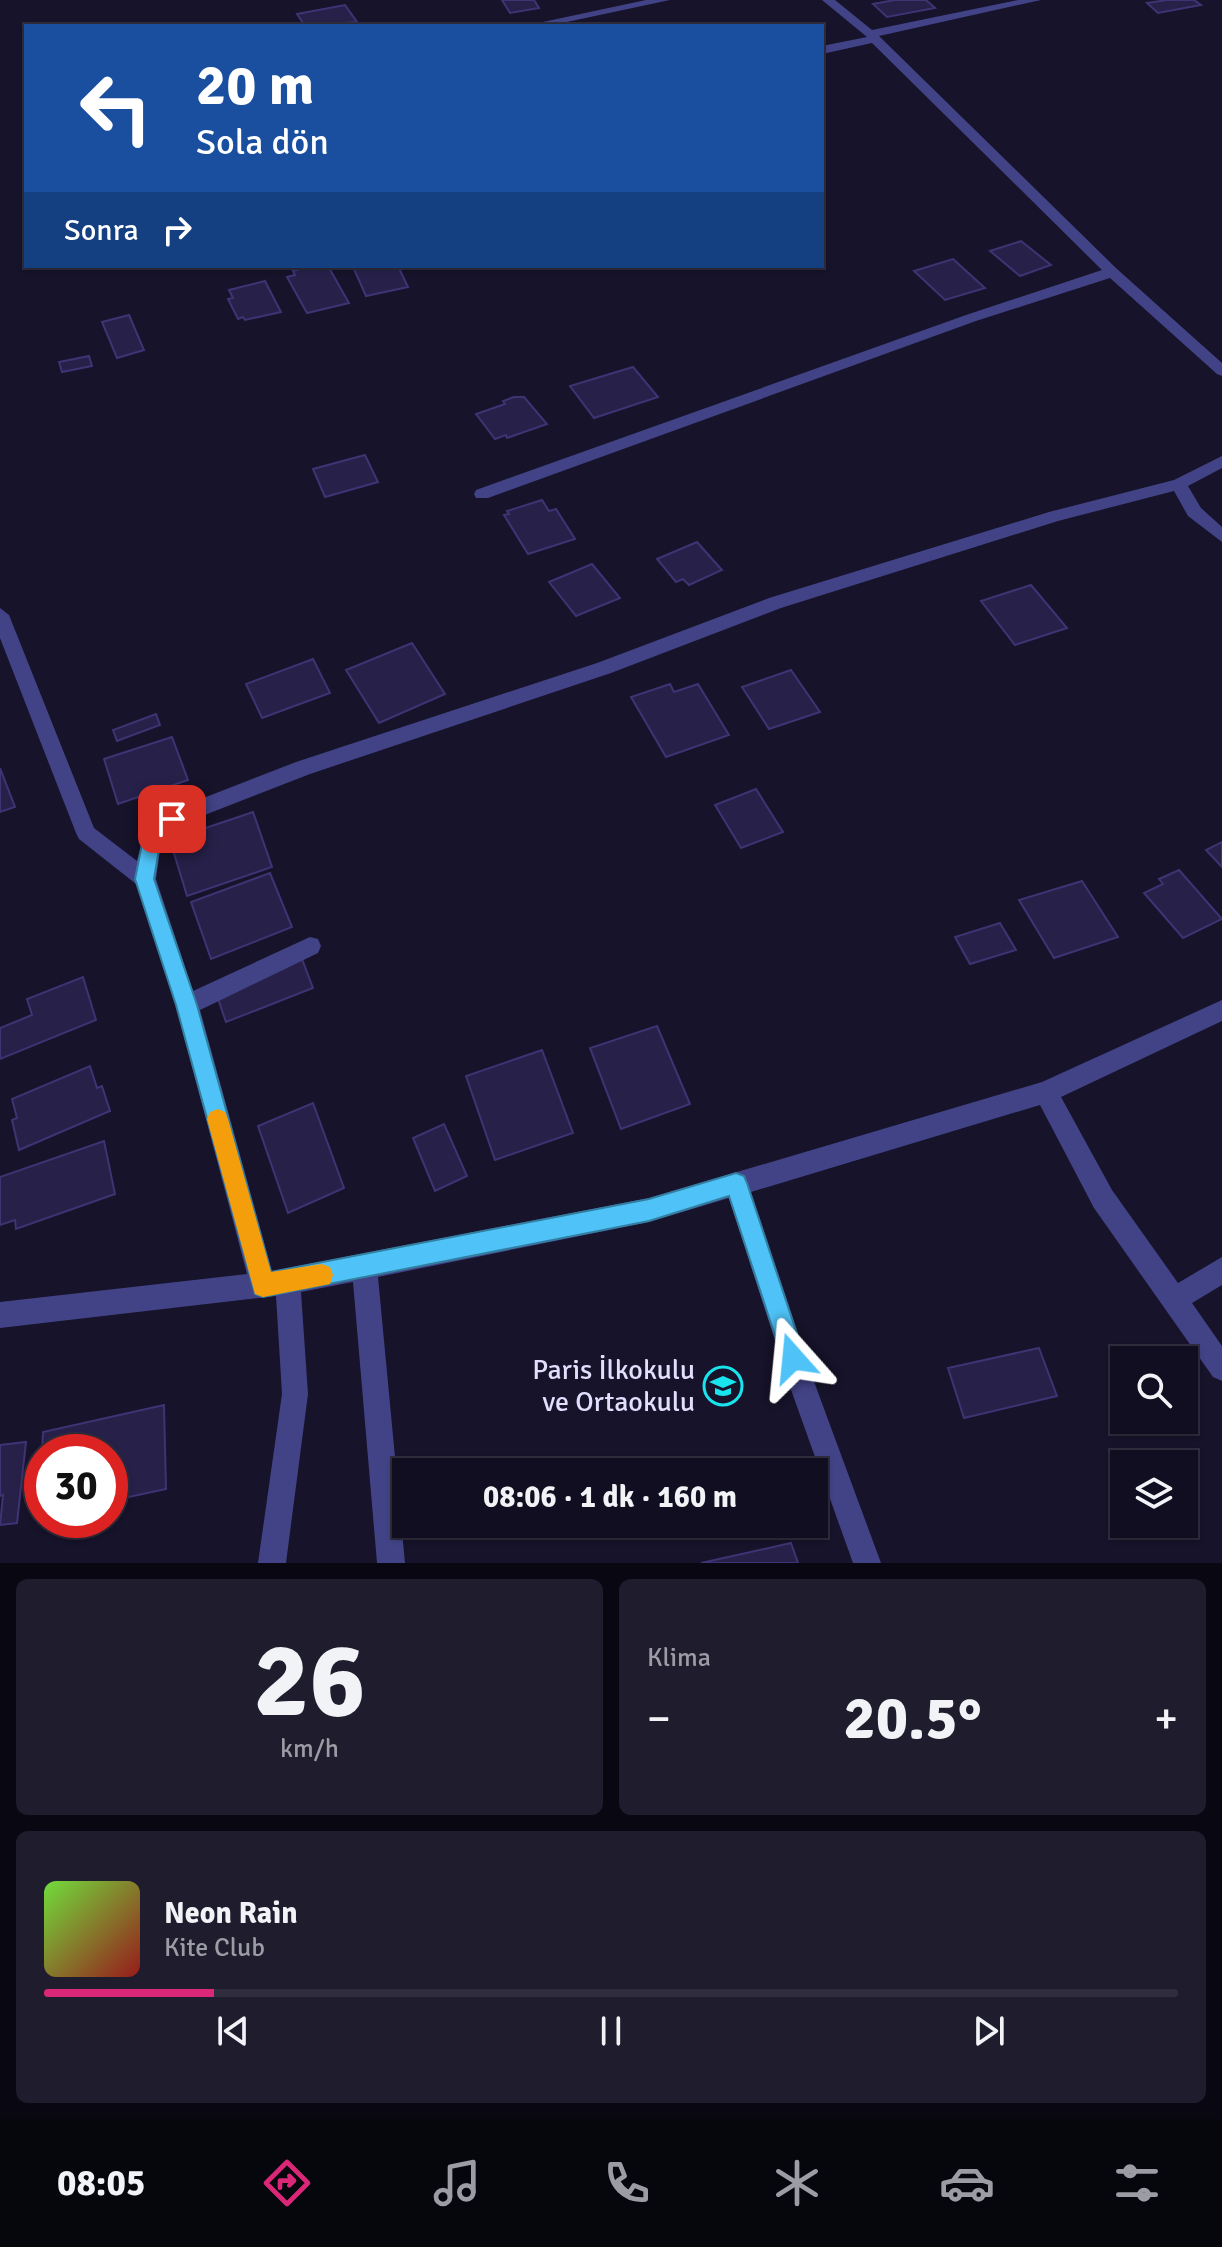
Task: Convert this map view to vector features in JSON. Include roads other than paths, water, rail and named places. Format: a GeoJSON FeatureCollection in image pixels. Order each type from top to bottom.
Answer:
{"type":"FeatureCollection","features":[{"type":"Feature","properties":{"kind":"street"},"geometry":{"type":"LineString","coordinates":[[540,24],[664,0]]}},
{"type":"Feature","properties":{"kind":"street"},"geometry":{"type":"LineString","coordinates":[[828,0],[873,36],[1112,272],[1222,371]]}},
{"type":"Feature","properties":{"kind":"street"},"geometry":{"type":"LineString","coordinates":[[824,49],[1035,0]]}},
{"type":"Feature","properties":{"kind":"street"},"geometry":{"type":"LineString","coordinates":[[482,494],[971,318],[1112,272]]}},
{"type":"Feature","properties":{"kind":"street"},"geometry":{"type":"LineString","coordinates":[[272,1563],[295,1394],[275,1284],[145,879],[151,840],[172,819],[303,768],[604,668],[775,603],[1055,516],[1179,484],[1222,461]]}},
{"type":"Feature","properties":{"kind":"street"},"geometry":{"type":"LineString","coordinates":[[1179,484],[1194,512],[1222,536]]}},
{"type":"Feature","properties":{"kind":"street"},"geometry":{"type":"LineString","coordinates":[[0,615],[86,833],[145,879]]}},
{"type":"Feature","properties":{"kind":"street"},"geometry":{"type":"LineString","coordinates":[[187,1005],[310,946]]}},
{"type":"Feature","properties":{"kind":"street"},"geometry":{"type":"LineString","coordinates":[[0,1315],[275,1284],[649,1210],[1046,1092],[1222,1010]]}},
{"type":"Feature","properties":{"kind":"street"},"geometry":{"type":"LineString","coordinates":[[1046,1092],[1103,1199],[1222,1368]]}},
{"type":"Feature","properties":{"kind":"street"},"geometry":{"type":"LineString","coordinates":[[736,1183],[803,1387],[867,1563]]}},
{"type":"Feature","properties":{"kind":"street"},"geometry":{"type":"LineString","coordinates":[[364,1267],[391,1563]]}},
{"type":"Feature","properties":{"kind":"street"},"geometry":{"type":"LineString","coordinates":[[1174,1300],[1222,1270]]}},
{"type":"Feature","properties":{"kind":"place","name":"Paris İlkokulu ve Ortaokulu"},"geometry":{"type":"Point","coordinates":[723,1386]}}]}
